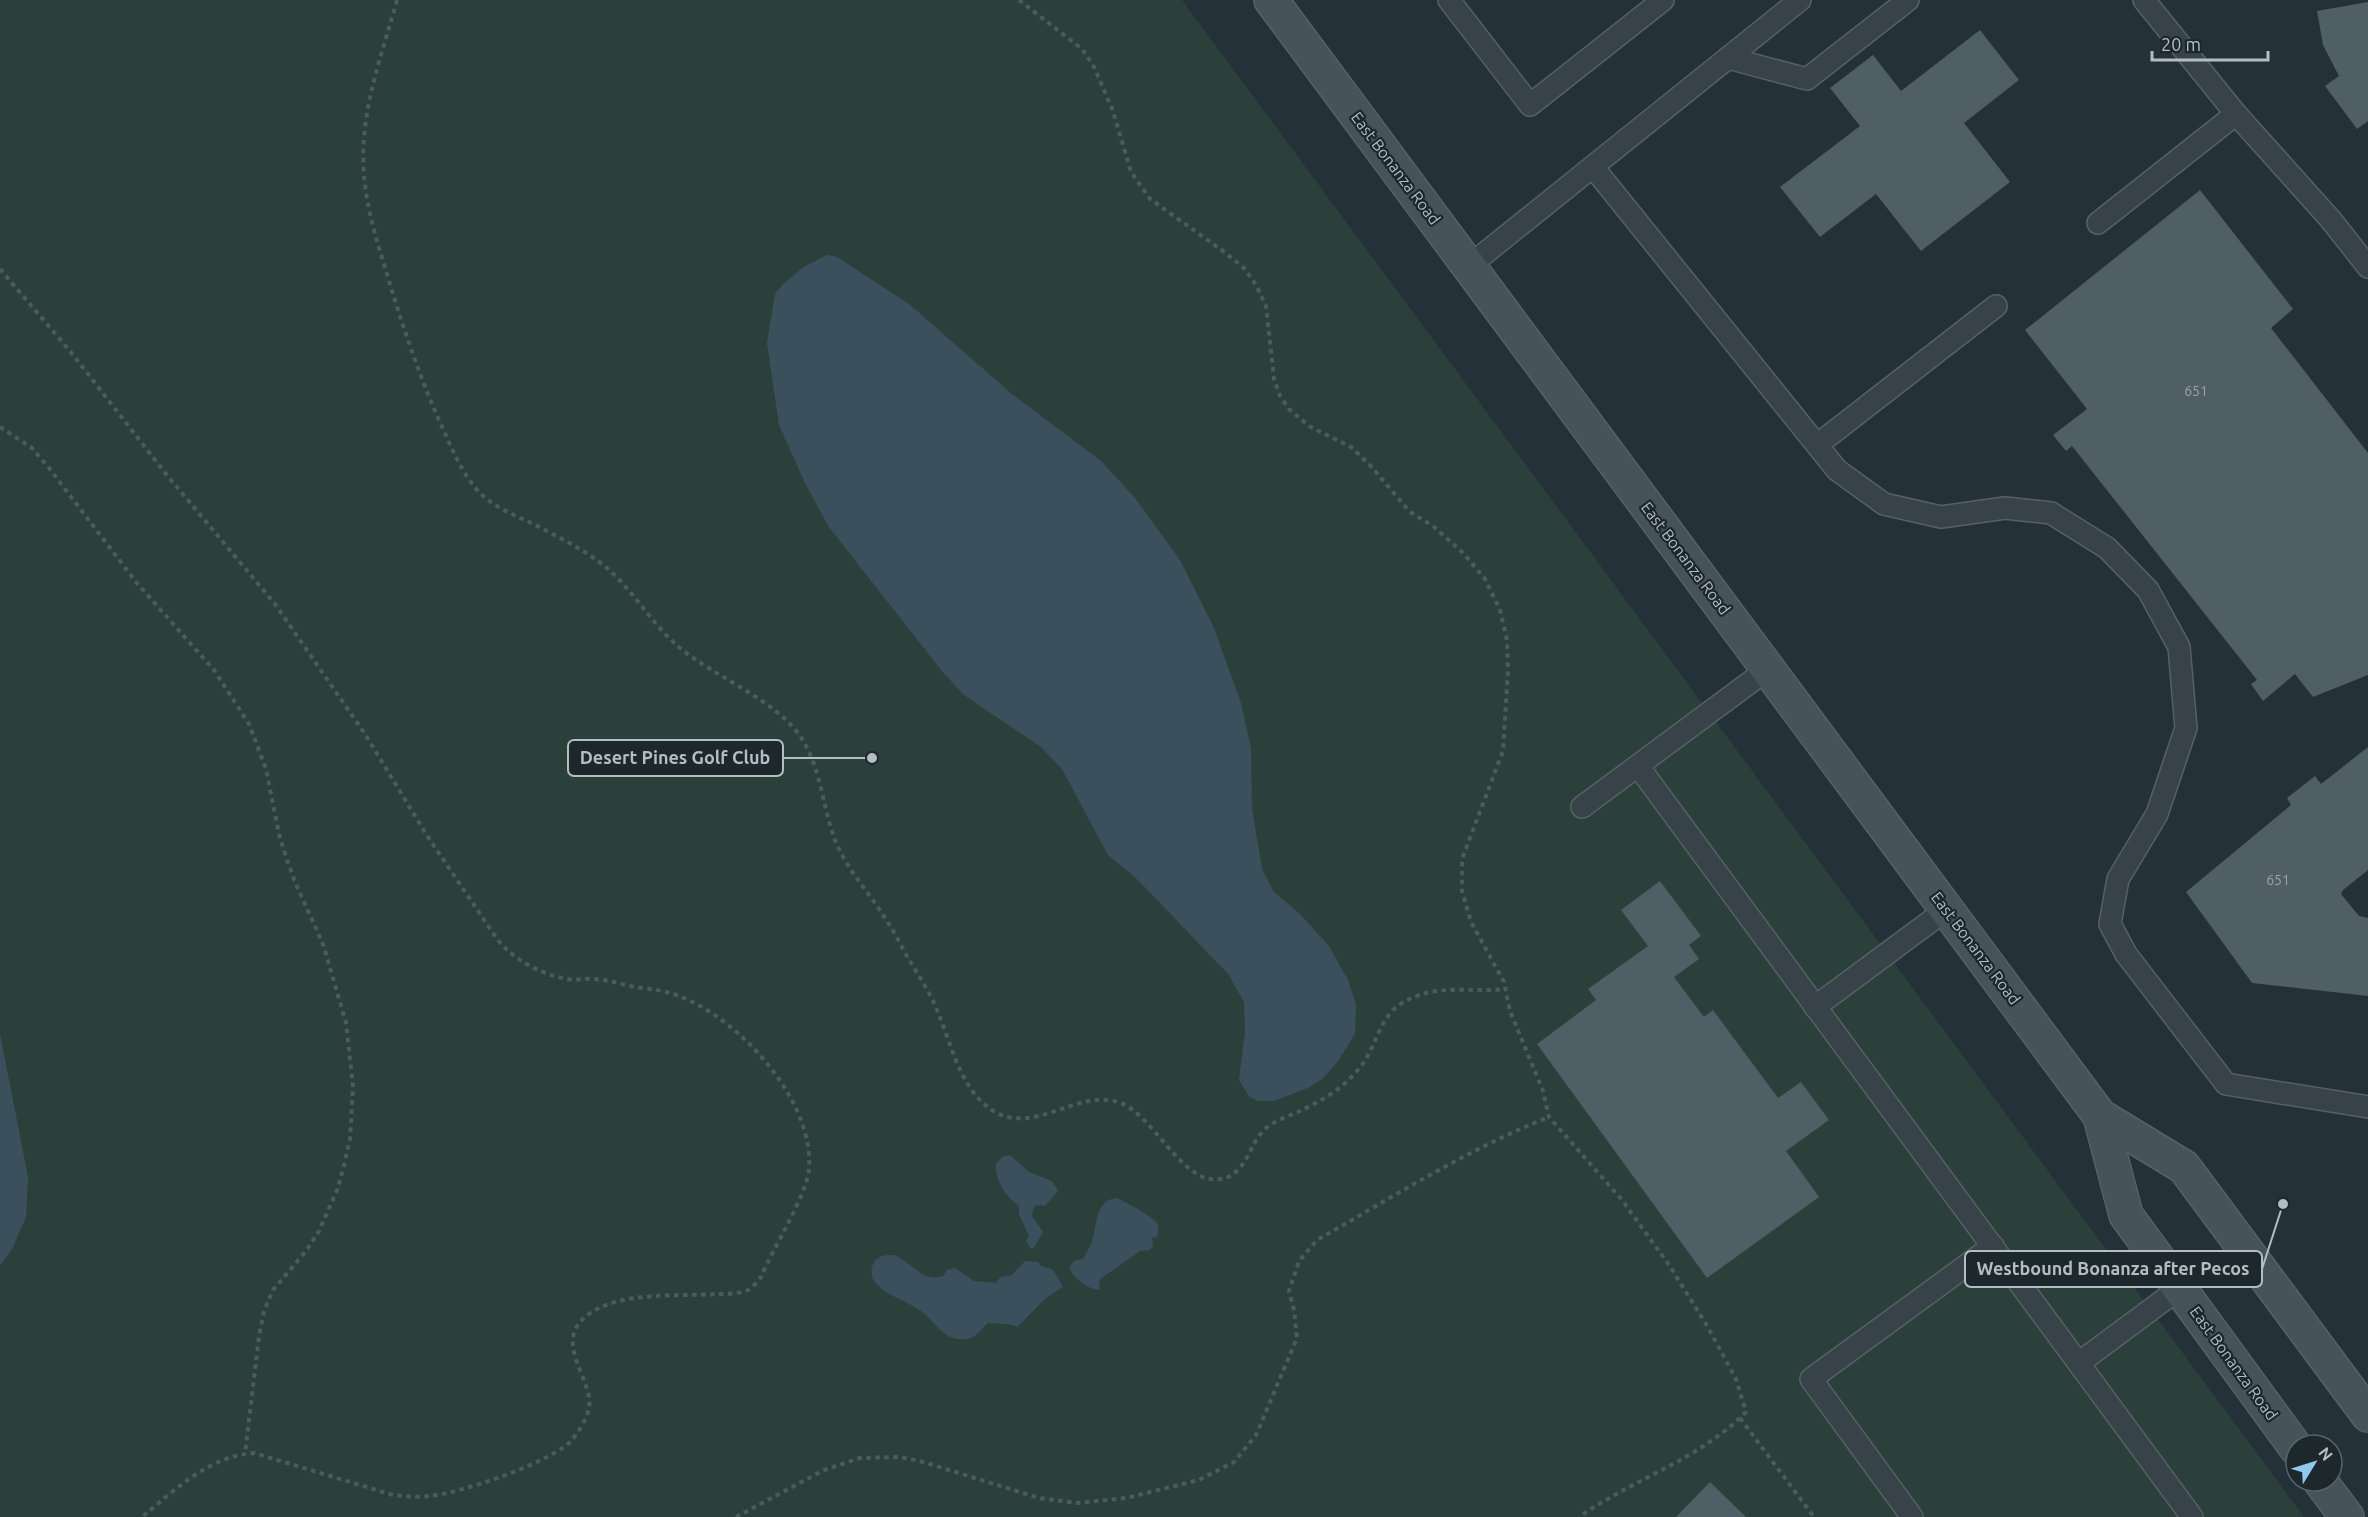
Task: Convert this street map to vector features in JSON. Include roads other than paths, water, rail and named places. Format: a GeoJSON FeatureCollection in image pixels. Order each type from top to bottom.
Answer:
{"type":"FeatureCollection","features":[{"type":"Feature","properties":{"kind":"main road","name":"East Bonanza Road"},"geometry":{"type":"LineString","coordinates":[[1271,0],[2100,1116],[2126,1215],[2285,1433]]}},
{"type":"Feature","properties":{"kind":"main road","name":"East Bonanza Road"},"geometry":{"type":"LineString","coordinates":[[2100,1116],[2184,1167],[2368,1415]]}},
{"type":"Feature","properties":{"kind":"main road"},"geometry":{"type":"LineString","coordinates":[[2329,1493],[2347,1517]]}},
{"type":"Feature","properties":{"kind":"lane"},"geometry":{"type":"LineString","coordinates":[[1449,0],[1530,105],[1663,0]]}},
{"type":"Feature","properties":{"kind":"lane"},"geometry":{"type":"LineString","coordinates":[[1469,266],[1800,0]]}},
{"type":"Feature","properties":{"kind":"lane"},"geometry":{"type":"LineString","coordinates":[[1728,58],[1808,79],[1908,0]]}},
{"type":"Feature","properties":{"kind":"lane"},"geometry":{"type":"LineString","coordinates":[[2144,0],[2236,114],[2331,220],[2368,267]]}},
{"type":"Feature","properties":{"kind":"lane"},"geometry":{"type":"LineString","coordinates":[[2098,223],[2236,114]]}},
{"type":"Feature","properties":{"kind":"lane"},"geometry":{"type":"LineString","coordinates":[[1593,166],[1837,470],[1884,504],[1941,517],[2005,508],[2051,513],[2107,548],[2148,590],[2179,647],[2186,728],[2157,814],[2118,879],[2110,924],[2126,954],[2226,1084],[2368,1107]]}},
{"type":"Feature","properties":{"kind":"lane"},"geometry":{"type":"LineString","coordinates":[[1817,445],[1996,306]]}},
{"type":"Feature","properties":{"kind":"lane"},"geometry":{"type":"LineString","coordinates":[[1582,807],[1768,669]]}},
{"type":"Feature","properties":{"kind":"lane"},"geometry":{"type":"LineString","coordinates":[[1638,766],[2192,1517]]}},
{"type":"Feature","properties":{"kind":"lane"},"geometry":{"type":"LineString","coordinates":[[1815,1007],[1947,909]]}},
{"type":"Feature","properties":{"kind":"lane"},"geometry":{"type":"LineString","coordinates":[[1912,1517],[1811,1379],[1992,1246]]}},
{"type":"Feature","properties":{"kind":"lane"},"geometry":{"type":"LineString","coordinates":[[2079,1364],[2180,1288]]}},
{"type":"Feature","properties":{"kind":"water"},"geometry":{"type":"Polygon","coordinates":[[[827,255],[837,257],[909,304],[1013,395],[1101,461],[1135,498],[1180,560],[1214,628],[1241,703],[1251,749],[1252,809],[1262,869],[1274,892],[1300,914],[1329,946],[1348,980],[1356,1004],[1355,1034],[1336,1064],[1322,1079],[1310,1087],[1274,1101],[1258,1101],[1249,1096],[1239,1080],[1245,1032],[1244,1002],[1229,975],[1138,880],[1108,855],[1062,769],[1041,747],[964,695],[941,670],[829,527],[805,483],[779,425],[767,343],[775,294],[782,285],[805,266],[827,255]]]}},
{"type":"Feature","properties":{"kind":"water"},"geometry":{"type":"Polygon","coordinates":[[[0,1034],[28,1177],[26,1217],[12,1249],[0,1265],[0,1034]]]}},
{"type":"Feature","properties":{"kind":"water"},"geometry":{"type":"Polygon","coordinates":[[[1010,1155],[1029,1172],[1052,1181],[1058,1191],[1045,1206],[1037,1205],[1033,1209],[1032,1216],[1043,1232],[1033,1249],[1026,1240],[1029,1236],[1019,1214],[1019,1206],[1005,1192],[997,1175],[996,1163],[1004,1156],[1010,1155]]]}},
{"type":"Feature","properties":{"kind":"water"},"geometry":{"type":"Polygon","coordinates":[[[1116,1198],[1154,1220],[1158,1226],[1157,1237],[1152,1238],[1153,1247],[1140,1251],[1100,1279],[1099,1290],[1094,1289],[1081,1283],[1069,1268],[1074,1261],[1083,1259],[1089,1248],[1100,1209],[1109,1200],[1116,1198]]]}},
{"type":"Feature","properties":{"kind":"water"},"geometry":{"type":"Polygon","coordinates":[[[893,1255],[929,1277],[943,1276],[947,1270],[955,1268],[974,1281],[995,1283],[1001,1277],[1012,1275],[1025,1261],[1039,1262],[1039,1265],[1053,1270],[1063,1287],[1046,1298],[1017,1327],[988,1323],[973,1337],[958,1339],[945,1334],[912,1305],[879,1287],[871,1273],[874,1261],[881,1256],[893,1255]]]}},
{"type":"Feature","properties":{"kind":"place","name":"Desert Pines Golf Club"},"geometry":{"type":"Point","coordinates":[872,758]}},
{"type":"Feature","properties":{"kind":"place","name":"Westbound Bonanza after Pecos"},"geometry":{"type":"Point","coordinates":[2283,1204]}}]}
